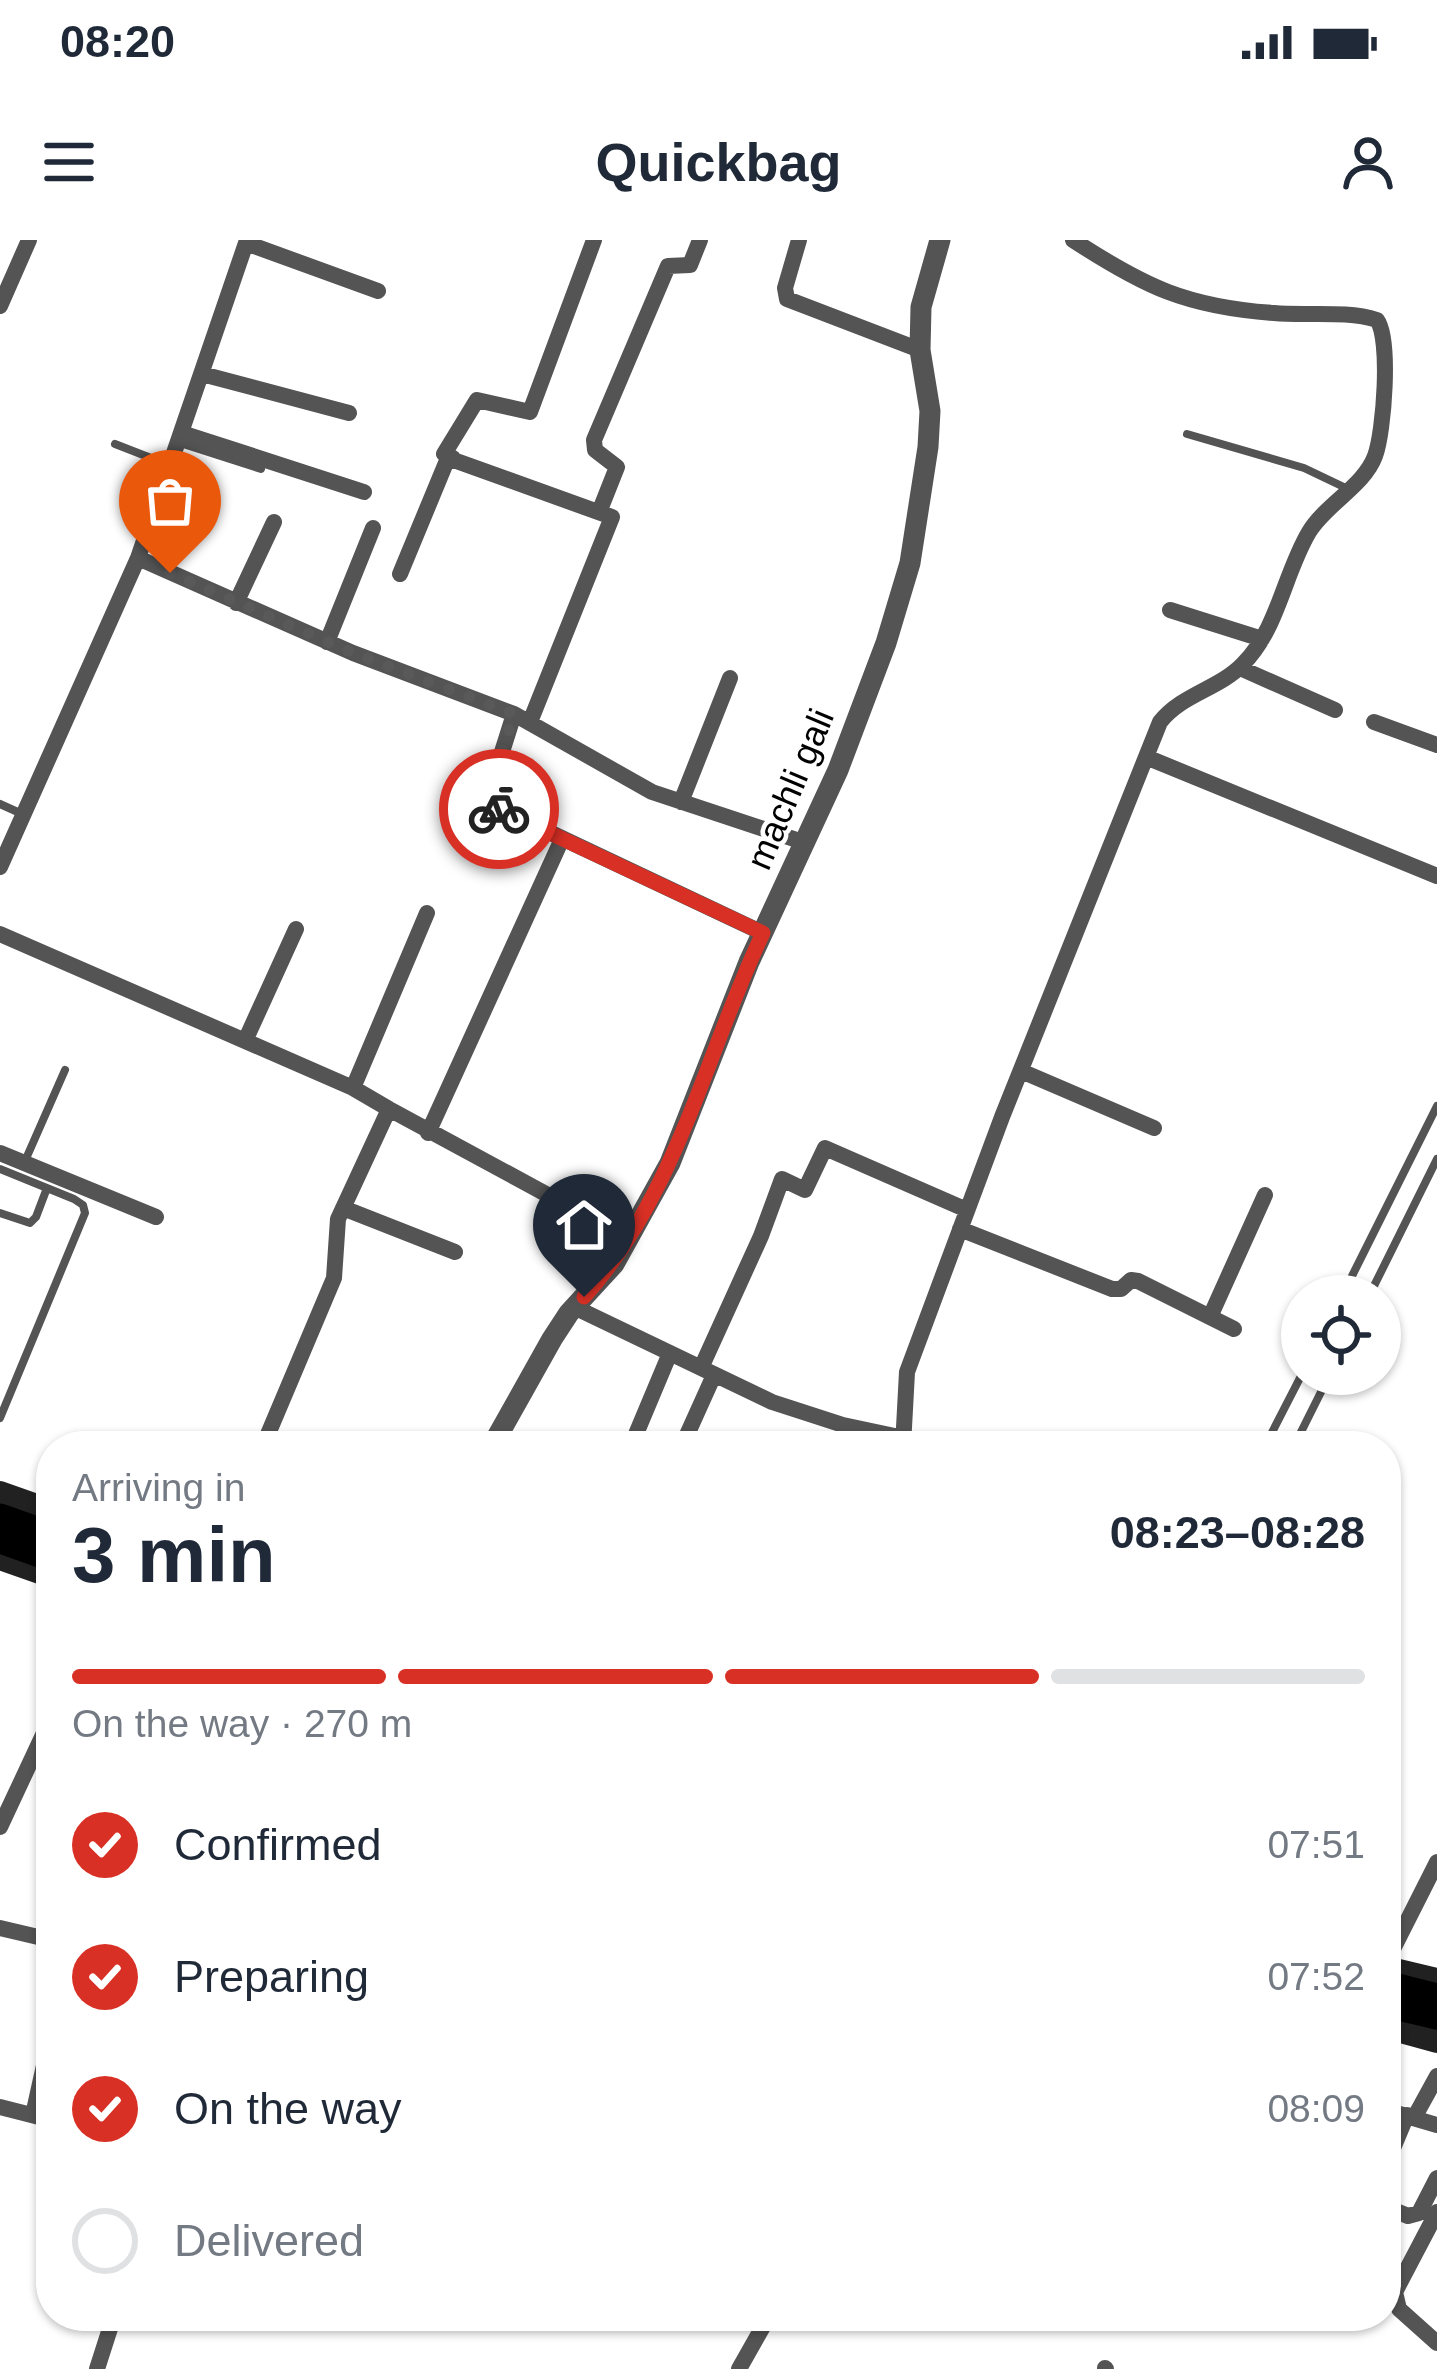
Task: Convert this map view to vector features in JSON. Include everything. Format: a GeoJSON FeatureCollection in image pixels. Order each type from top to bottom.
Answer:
{"type":"FeatureCollection","features":[{"type":"Feature","properties":{"kind":"highway"},"geometry":{"type":"LineString","coordinates":[[0,1517],[36,1530]]}},
{"type":"Feature","properties":{"kind":"highway"},"geometry":{"type":"LineString","coordinates":[[0,1540],[36,1553]]}},
{"type":"Feature","properties":{"kind":"highway"},"geometry":{"type":"LineString","coordinates":[[1401,1988],[1437,1996]]}},
{"type":"Feature","properties":{"kind":"highway"},"geometry":{"type":"LineString","coordinates":[[1401,2008],[1437,2016]]}},
{"type":"Feature","properties":{"kind":"main road"},"geometry":{"type":"LineString","coordinates":[[0,1493],[36,1506]]}},
{"type":"Feature","properties":{"kind":"main road"},"geometry":{"type":"LineString","coordinates":[[0,1558],[36,1571]]}},
{"type":"Feature","properties":{"kind":"main road"},"geometry":{"type":"LineString","coordinates":[[1401,1969],[1437,1980]]}},
{"type":"Feature","properties":{"kind":"main road"},"geometry":{"type":"LineString","coordinates":[[1401,2031],[1437,2041]]}},
{"type":"Feature","properties":{"kind":"street"},"geometry":{"type":"LineString","coordinates":[[0,306],[29,240]]}},
{"type":"Feature","properties":{"kind":"street"},"geometry":{"type":"LineString","coordinates":[[594,240],[530,412],[477,400],[444,454],[600,510],[613,521],[492,782],[491,797],[498,808],[763,933]]}},
{"type":"Feature","properties":{"kind":"street"},"geometry":{"type":"LineString","coordinates":[[600,510],[617,466],[595,450],[594,440],[668,266],[690,265],[700,240]]}},
{"type":"Feature","properties":{"kind":"street"},"geometry":{"type":"LineString","coordinates":[[799,240],[785,288],[787,299],[920,350]]}},
{"type":"Feature","properties":{"kind":"street","name":"machli gali"},"geometry":{"type":"LineString","coordinates":[[501,1431],[574,1307],[614,1264],[655,1192],[763,933],[806,843],[886,643],[910,563],[928,447],[930,411],[920,350],[921,307],[940,240]]}},
{"type":"Feature","properties":{"kind":"street"},"geometry":{"type":"LineString","coordinates":[[904,1431],[907,1372],[1146,758],[1170,710],[1240,668],[1262,639],[1307,535],[1324,511],[1368,470],[1378,445],[1385,343],[1377,320],[1219,308],[1148,287],[1073,240]]}},
{"type":"Feature","properties":{"kind":"street"},"geometry":{"type":"LineString","coordinates":[[0,867],[138,558],[247,242],[378,291]]}},
{"type":"Feature","properties":{"kind":"street"},"geometry":{"type":"LineString","coordinates":[[202,374],[350,413]]}},
{"type":"Feature","properties":{"kind":"street"},"geometry":{"type":"LineString","coordinates":[[180,438],[364,492]]}},
{"type":"Feature","properties":{"kind":"street"},"geometry":{"type":"LineString","coordinates":[[400,574],[443,464],[454,458]]}},
{"type":"Feature","properties":{"kind":"street"},"geometry":{"type":"LineString","coordinates":[[236,603],[274,523]]}},
{"type":"Feature","properties":{"kind":"street"},"geometry":{"type":"LineString","coordinates":[[327,642],[373,528]]}},
{"type":"Feature","properties":{"kind":"street"},"geometry":{"type":"LineString","coordinates":[[138,558],[327,642],[522,718],[652,792],[806,843]]}},
{"type":"Feature","properties":{"kind":"street"},"geometry":{"type":"LineString","coordinates":[[1170,610],[1262,639]]}},
{"type":"Feature","properties":{"kind":"street"},"geometry":{"type":"LineString","coordinates":[[1240,668],[1335,710]]}},
{"type":"Feature","properties":{"kind":"street"},"geometry":{"type":"LineString","coordinates":[[681,802],[730,678]]}},
{"type":"Feature","properties":{"kind":"street"},"geometry":{"type":"LineString","coordinates":[[1374,722],[1437,745]]}},
{"type":"Feature","properties":{"kind":"street"},"geometry":{"type":"LineString","coordinates":[[1146,758],[1437,876]]}},
{"type":"Feature","properties":{"kind":"street"},"geometry":{"type":"LineString","coordinates":[[428,1133],[562,839]]}},
{"type":"Feature","properties":{"kind":"street"},"geometry":{"type":"LineString","coordinates":[[353,1088],[428,913]]}},
{"type":"Feature","properties":{"kind":"street"},"geometry":{"type":"LineString","coordinates":[[245,1041],[296,929]]}},
{"type":"Feature","properties":{"kind":"street"},"geometry":{"type":"LineString","coordinates":[[0,934],[353,1088],[546,1194]]}},
{"type":"Feature","properties":{"kind":"street"},"geometry":{"type":"LineString","coordinates":[[1021,1071],[1154,1128]]}},
{"type":"Feature","properties":{"kind":"street"},"geometry":{"type":"LineString","coordinates":[[269,1431],[334,1278],[336,1227],[343,1208],[388,1109]]}},
{"type":"Feature","properties":{"kind":"street"},"geometry":{"type":"LineString","coordinates":[[687,1431],[782,1179],[806,1190],[824,1148],[1112,1289],[1138,1281],[1234,1329]]}},
{"type":"Feature","properties":{"kind":"street"},"geometry":{"type":"LineString","coordinates":[[0,1153],[156,1217]]}},
{"type":"Feature","properties":{"kind":"street"},"geometry":{"type":"LineString","coordinates":[[1210,1317],[1265,1195]]}},
{"type":"Feature","properties":{"kind":"street"},"geometry":{"type":"LineString","coordinates":[[343,1208],[455,1252]]}},
{"type":"Feature","properties":{"kind":"street"},"geometry":{"type":"LineString","coordinates":[[574,1307],[792,1410],[866,1431]]}},
{"type":"Feature","properties":{"kind":"street"},"geometry":{"type":"LineString","coordinates":[[638,1431],[670,1354]]}},
{"type":"Feature","properties":{"kind":"street"},"geometry":{"type":"LineString","coordinates":[[0,1827],[36,1750]]}},
{"type":"Feature","properties":{"kind":"street"},"geometry":{"type":"LineString","coordinates":[[1401,1935],[1437,1862]]}},
{"type":"Feature","properties":{"kind":"street"},"geometry":{"type":"LineString","coordinates":[[0,1928],[36,1936]]}},
{"type":"Feature","properties":{"kind":"street"},"geometry":{"type":"LineString","coordinates":[[1401,2134],[1437,2076]]}},
{"type":"Feature","properties":{"kind":"street"},"geometry":{"type":"LineString","coordinates":[[0,2108],[36,2116]]}},
{"type":"Feature","properties":{"kind":"street"},"geometry":{"type":"LineString","coordinates":[[1401,2114],[1437,2125]]}},
{"type":"Feature","properties":{"kind":"street"},"geometry":{"type":"LineString","coordinates":[[1401,2213],[1418,2213],[1437,2178]]}},
{"type":"Feature","properties":{"kind":"street"},"geometry":{"type":"LineString","coordinates":[[1401,2281],[1437,2212]]}},
{"type":"Feature","properties":{"kind":"street"},"geometry":{"type":"LineString","coordinates":[[1401,2311],[1437,2343]]}},
{"type":"Feature","properties":{"kind":"street"},"geometry":{"type":"LineString","coordinates":[[98,2369],[109,2331]]}},
{"type":"Feature","properties":{"kind":"street"},"geometry":{"type":"LineString","coordinates":[[739,2369],[761,2331]]}},
{"type":"Feature","properties":{"kind":"lane"},"geometry":{"type":"LineString","coordinates":[[1187,434],[1304,468],[1348,489]]}},
{"type":"Feature","properties":{"kind":"lane"},"geometry":{"type":"LineString","coordinates":[[180,438],[261,470]]}},
{"type":"Feature","properties":{"kind":"lane"},"geometry":{"type":"LineString","coordinates":[[115,444],[170,466]]}},
{"type":"Feature","properties":{"kind":"lane"},"geometry":{"type":"LineString","coordinates":[[0,804],[22,814]]}},
{"type":"Feature","properties":{"kind":"lane"},"geometry":{"type":"LineString","coordinates":[[24,1162],[65,1070]]}},
{"type":"Feature","properties":{"kind":"lane"},"geometry":{"type":"LineString","coordinates":[[1352,1275],[1437,1106]]}},
{"type":"Feature","properties":{"kind":"lane"},"geometry":{"type":"LineString","coordinates":[[1379,1275],[1437,1159]]}},
{"type":"Feature","properties":{"kind":"lane"},"geometry":{"type":"LineString","coordinates":[[0,1169],[80,1202],[85,1213],[0,1418]]}},
{"type":"Feature","properties":{"kind":"lane"},"geometry":{"type":"LineString","coordinates":[[0,1213],[30,1223],[47,1188]]}},
{"type":"Feature","properties":{"kind":"lane"},"geometry":{"type":"LineString","coordinates":[[1273,1431],[1291,1395]]}},
{"type":"Feature","properties":{"kind":"lane"},"geometry":{"type":"LineString","coordinates":[[1302,1431],[1320,1395]]}},
{"type":"Feature","properties":{"kind":"way so far"},"geometry":{"type":"LineString","coordinates":[[170,573],[353,653],[514,714],[490,790],[499,809]]}},
{"type":"Feature","properties":{"kind":"route"},"geometry":{"type":"LineString","coordinates":[[499,809],[763,933],[670,1162],[614,1264],[584,1297]]}}]}
